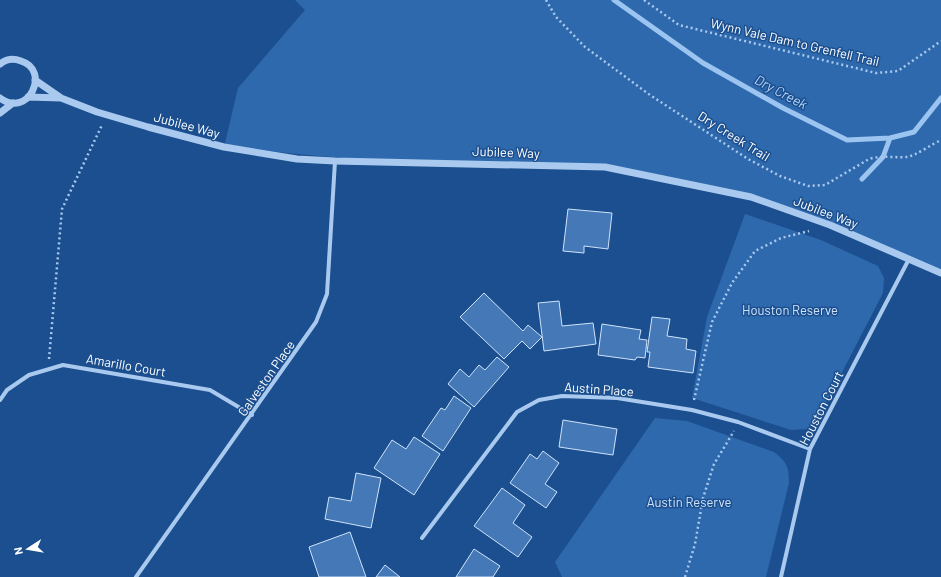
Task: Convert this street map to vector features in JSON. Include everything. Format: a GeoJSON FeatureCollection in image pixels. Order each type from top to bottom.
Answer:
{"type":"FeatureCollection","features":[{"type":"Feature","properties":{"kind":"street"},"geometry":{"type":"LineString","coordinates":[[0,64],[9,60],[23,61],[31,68],[35,80],[32,93],[28,97],[23,101],[12,103],[0,113]]}},
{"type":"Feature","properties":{"kind":"street","name":"Jubilee Way"},"geometry":{"type":"LineString","coordinates":[[35,80],[61,98],[107,115],[224,147],[297,159],[605,167],[751,197],[830,225],[941,273]]}},
{"type":"Feature","properties":{"kind":"street","name":"Jubilee Way"},"geometry":{"type":"LineString","coordinates":[[28,97],[61,98]]}},
{"type":"Feature","properties":{"kind":"street"},"geometry":{"type":"LineString","coordinates":[[0,98],[12,103]]}},
{"type":"Feature","properties":{"kind":"street","name":"Galveston Place"},"geometry":{"type":"LineString","coordinates":[[136,577],[252,415],[316,322],[326,294],[335,161]]}},
{"type":"Feature","properties":{"kind":"street","name":"Houston Court"},"geometry":{"type":"LineString","coordinates":[[781,577],[810,449],[909,259]]}},
{"type":"Feature","properties":{"kind":"street","name":"Amarillo Court"},"geometry":{"type":"LineString","coordinates":[[0,400],[7,390],[29,375],[63,365],[210,390],[252,415]]}},
{"type":"Feature","properties":{"kind":"street","name":"Austin Place"},"geometry":{"type":"LineString","coordinates":[[422,538],[517,412],[539,400],[562,396],[617,398],[692,410],[738,422],[810,449]]}},
{"type":"Feature","properties":{"kind":"path","name":"Dry Creek Trail"},"geometry":{"type":"LineString","coordinates":[[546,0],[556,17],[585,47],[650,95],[748,159],[780,176],[808,186],[825,185],[845,172],[876,157],[908,157],[941,140]]}},
{"type":"Feature","properties":{"kind":"path","name":"Wynn Vale Dam to Grenfell Trail"},"geometry":{"type":"LineString","coordinates":[[644,0],[679,25],[876,73],[898,71],[941,42]]}},
{"type":"Feature","properties":{"kind":"path"},"geometry":{"type":"LineString","coordinates":[[49,369],[62,209],[107,115]]}},
{"type":"Feature","properties":{"kind":"path"},"geometry":{"type":"LineString","coordinates":[[692,410],[712,322],[732,283],[755,251],[781,238],[830,225]]}},
{"type":"Feature","properties":{"kind":"path"},"geometry":{"type":"LineString","coordinates":[[685,577],[695,544],[703,498],[714,464],[738,422]]}},
{"type":"Feature","properties":{"kind":"green space"},"geometry":{"type":"Polygon","coordinates":[[[295,0],[941,0],[941,273],[751,197],[605,167],[372,161],[224,147],[238,88],[305,10],[295,0]]]}},
{"type":"Feature","properties":{"kind":"green space","name":"Houston Reserve"},"geometry":{"type":"Polygon","coordinates":[[[745,214],[821,240],[878,266],[884,278],[883,293],[819,417],[807,429],[791,430],[692,398],[707,317],[745,214]]]}},
{"type":"Feature","properties":{"kind":"green space","name":"Austin Reserve"},"geometry":{"type":"Polygon","coordinates":[[[655,418],[687,421],[774,452],[782,459],[788,469],[789,483],[766,577],[562,577],[555,562],[655,418]]]}},
{"type":"Feature","properties":{"kind":"building"},"geometry":{"type":"Polygon","coordinates":[[[568,209],[612,213],[608,249],[584,246],[584,253],[563,251],[568,209]]]}},
{"type":"Feature","properties":{"kind":"building"},"geometry":{"type":"Polygon","coordinates":[[[484,293],[523,331],[528,325],[542,337],[530,349],[522,341],[504,359],[460,317],[484,293]]]}},
{"type":"Feature","properties":{"kind":"building"},"geometry":{"type":"Polygon","coordinates":[[[559,301],[562,326],[593,323],[596,344],[544,351],[538,303],[559,301]]]}},
{"type":"Feature","properties":{"kind":"building"},"geometry":{"type":"Polygon","coordinates":[[[652,317],[670,319],[667,336],[687,339],[686,349],[696,351],[693,373],[648,367],[650,352],[647,352],[652,317]]]}},
{"type":"Feature","properties":{"kind":"building"},"geometry":{"type":"Polygon","coordinates":[[[602,324],[641,330],[639,339],[647,340],[645,358],[637,357],[635,360],[598,355],[602,324]]]}},
{"type":"Feature","properties":{"kind":"building"},"geometry":{"type":"Polygon","coordinates":[[[497,357],[509,367],[474,407],[448,384],[460,369],[469,377],[479,365],[485,370],[497,357]]]}},
{"type":"Feature","properties":{"kind":"building"},"geometry":{"type":"Polygon","coordinates":[[[454,396],[471,408],[443,451],[422,436],[441,408],[445,410],[454,396]]]}},
{"type":"Feature","properties":{"kind":"building"},"geometry":{"type":"Polygon","coordinates":[[[563,420],[617,429],[613,455],[559,447],[563,420]]]}},
{"type":"Feature","properties":{"kind":"building"},"geometry":{"type":"Polygon","coordinates":[[[414,437],[440,454],[414,495],[374,468],[392,440],[406,449],[414,437]]]}},
{"type":"Feature","properties":{"kind":"building"},"geometry":{"type":"Polygon","coordinates":[[[543,451],[559,463],[545,484],[557,492],[546,508],[510,483],[530,454],[537,459],[543,451]]]}},
{"type":"Feature","properties":{"kind":"building"},"geometry":{"type":"Polygon","coordinates":[[[356,473],[381,478],[371,528],[325,519],[329,497],[351,501],[356,473]]]}},
{"type":"Feature","properties":{"kind":"building"},"geometry":{"type":"Polygon","coordinates":[[[502,488],[525,505],[513,523],[532,537],[518,557],[474,526],[502,488]]]}},
{"type":"Feature","properties":{"kind":"building"},"geometry":{"type":"Polygon","coordinates":[[[350,532],[366,577],[319,577],[309,547],[350,532]]]}},
{"type":"Feature","properties":{"kind":"building"},"geometry":{"type":"Polygon","coordinates":[[[474,549],[500,566],[493,577],[456,577],[474,549]]]}},
{"type":"Feature","properties":{"kind":"building"},"geometry":{"type":"Polygon","coordinates":[[[385,565],[400,577],[376,577],[385,565]]]}},
{"type":"Feature","properties":{"kind":"waterway","name":"Dry Creek"},"geometry":{"type":"LineString","coordinates":[[614,0],[703,63],[783,108],[847,140],[890,138],[914,132],[941,98]]}},
{"type":"Feature","properties":{"kind":"waterway"},"geometry":{"type":"LineString","coordinates":[[862,179],[883,157],[890,138]]}}]}
